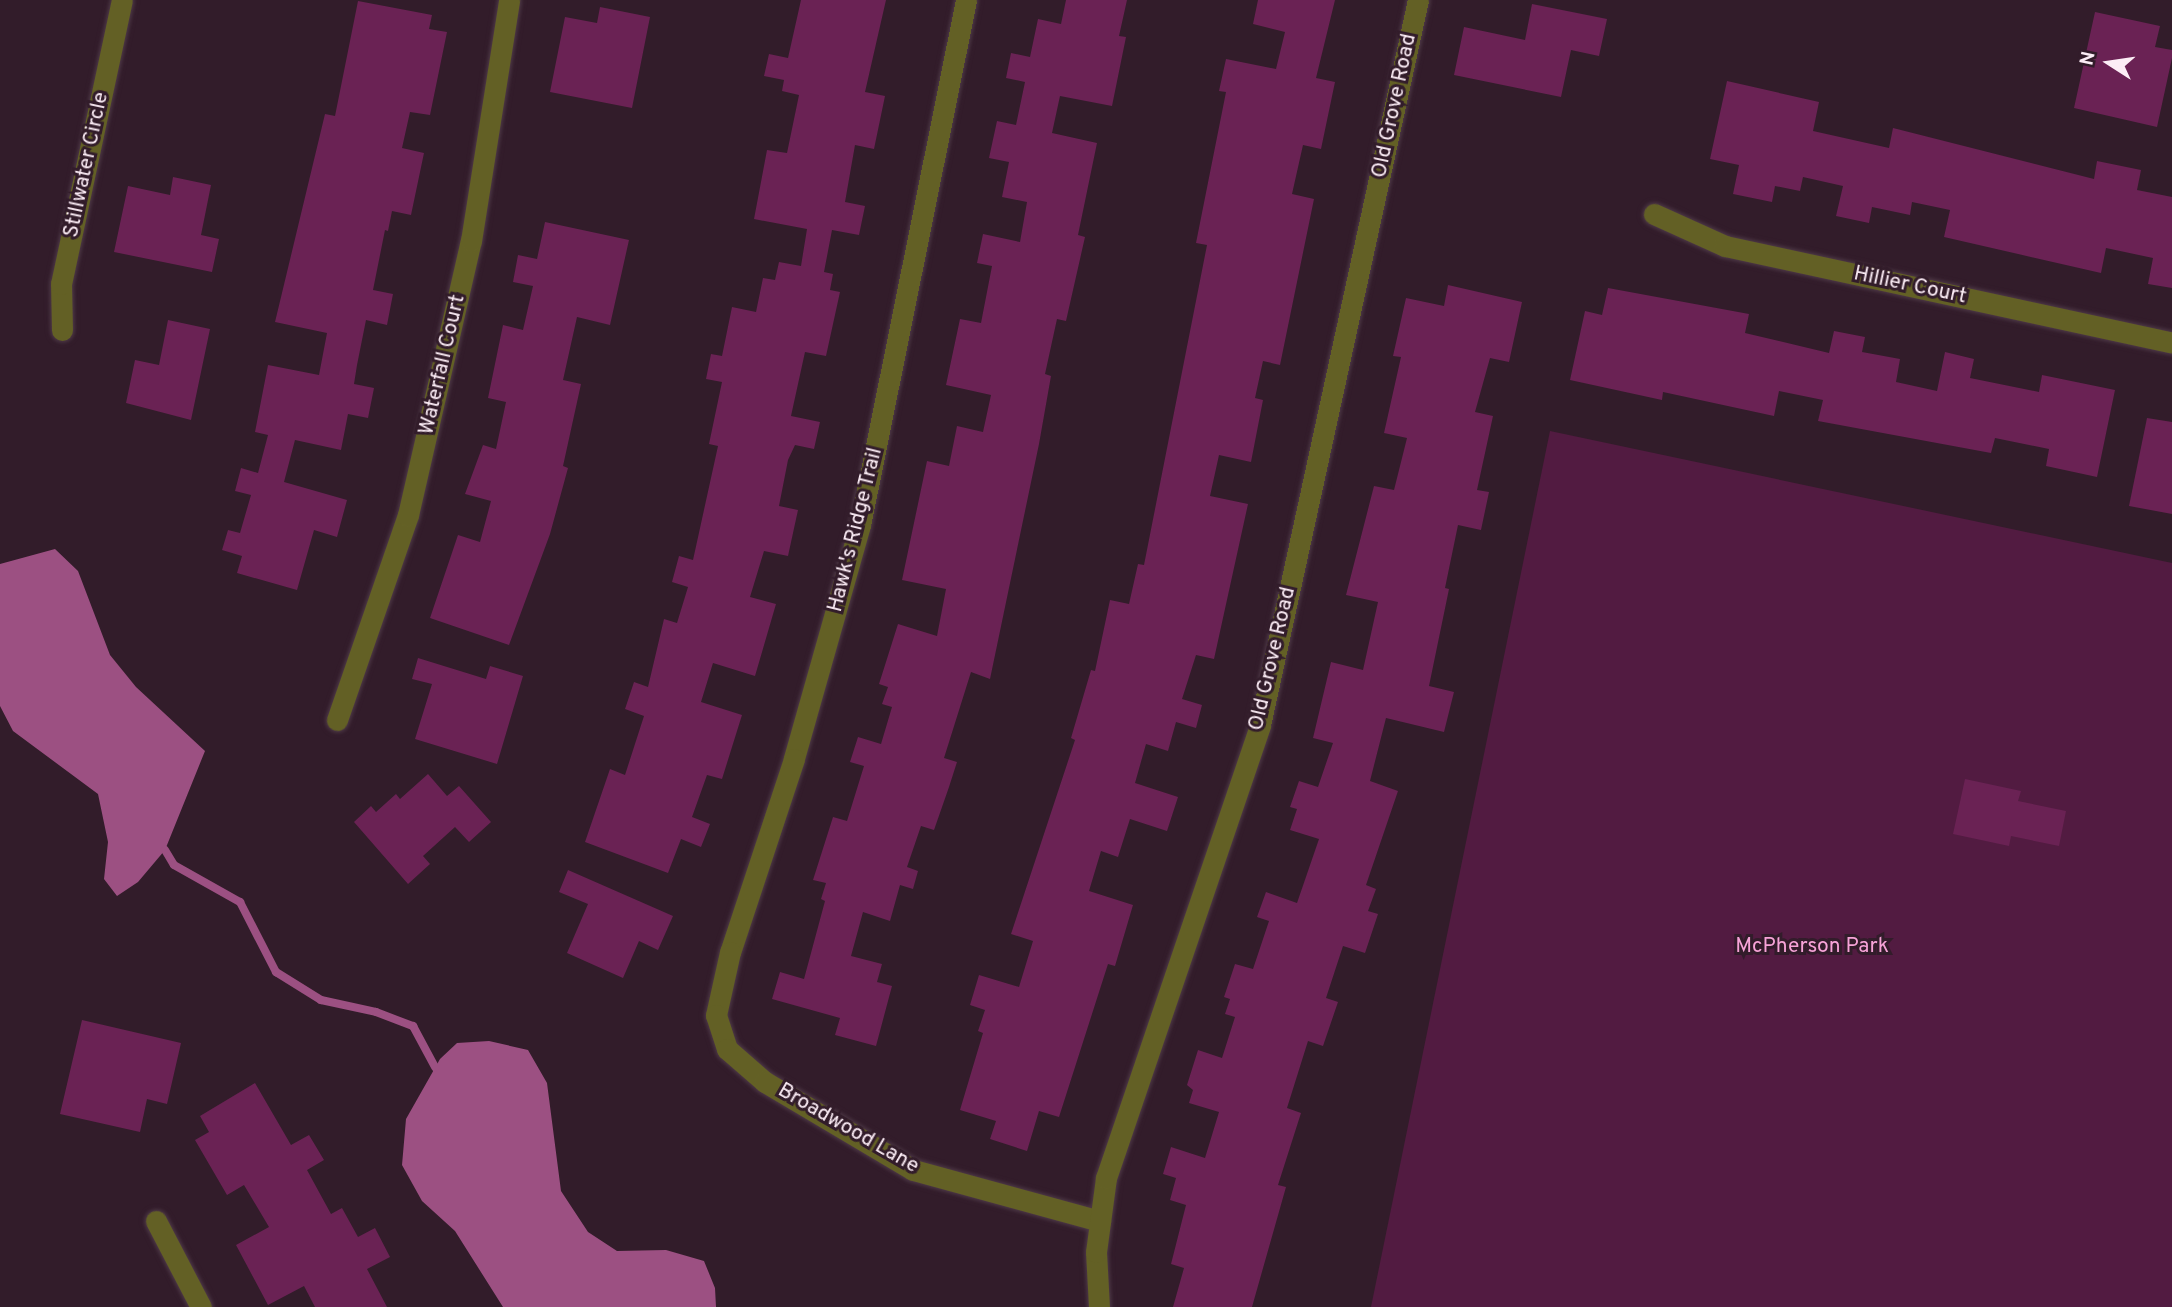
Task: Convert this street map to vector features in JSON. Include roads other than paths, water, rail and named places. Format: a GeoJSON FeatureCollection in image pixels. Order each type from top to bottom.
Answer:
{"type":"FeatureCollection","features":[{"type":"Feature","properties":{"kind":"street","name":"Stillwater Circle"},"geometry":{"type":"LineString","coordinates":[[62,330],[61,284],[122,0]]}},
{"type":"Feature","properties":{"kind":"street","name":"Waterfall Court"},"geometry":{"type":"LineString","coordinates":[[337,720],[408,514],[471,241],[509,0]]}},
{"type":"Feature","properties":{"kind":"street","name":"Hawk's Ridge Trail"},"geometry":{"type":"LineString","coordinates":[[727,1049],[716,1015],[730,952],[794,759],[860,526],[966,0]]}},
{"type":"Feature","properties":{"kind":"street","name":"Old Grove Road"},"geometry":{"type":"LineString","coordinates":[[1099,1307],[1096,1252],[1106,1178],[1259,725],[1418,0]]}},
{"type":"Feature","properties":{"kind":"street","name":"Hillier Court"},"geometry":{"type":"LineString","coordinates":[[1654,214],[1725,246],[2172,343]]}},
{"type":"Feature","properties":{"kind":"street","name":"Broadwood Lane"},"geometry":{"type":"LineString","coordinates":[[727,1049],[765,1082],[914,1170],[1100,1221]]}},
{"type":"Feature","properties":{"kind":"street"},"geometry":{"type":"LineString","coordinates":[[156,1221],[201,1307]]}},
{"type":"Feature","properties":{"kind":"waterway"},"geometry":{"type":"LineString","coordinates":[[165,850],[174,865],[240,902],[276,972],[321,1000],[376,1012],[413,1026],[435,1067]]}},
{"type":"Feature","properties":{"kind":"park label","name":"McPherson Park"},"geometry":{"type":"Point","coordinates":[1812,947]}}]}
